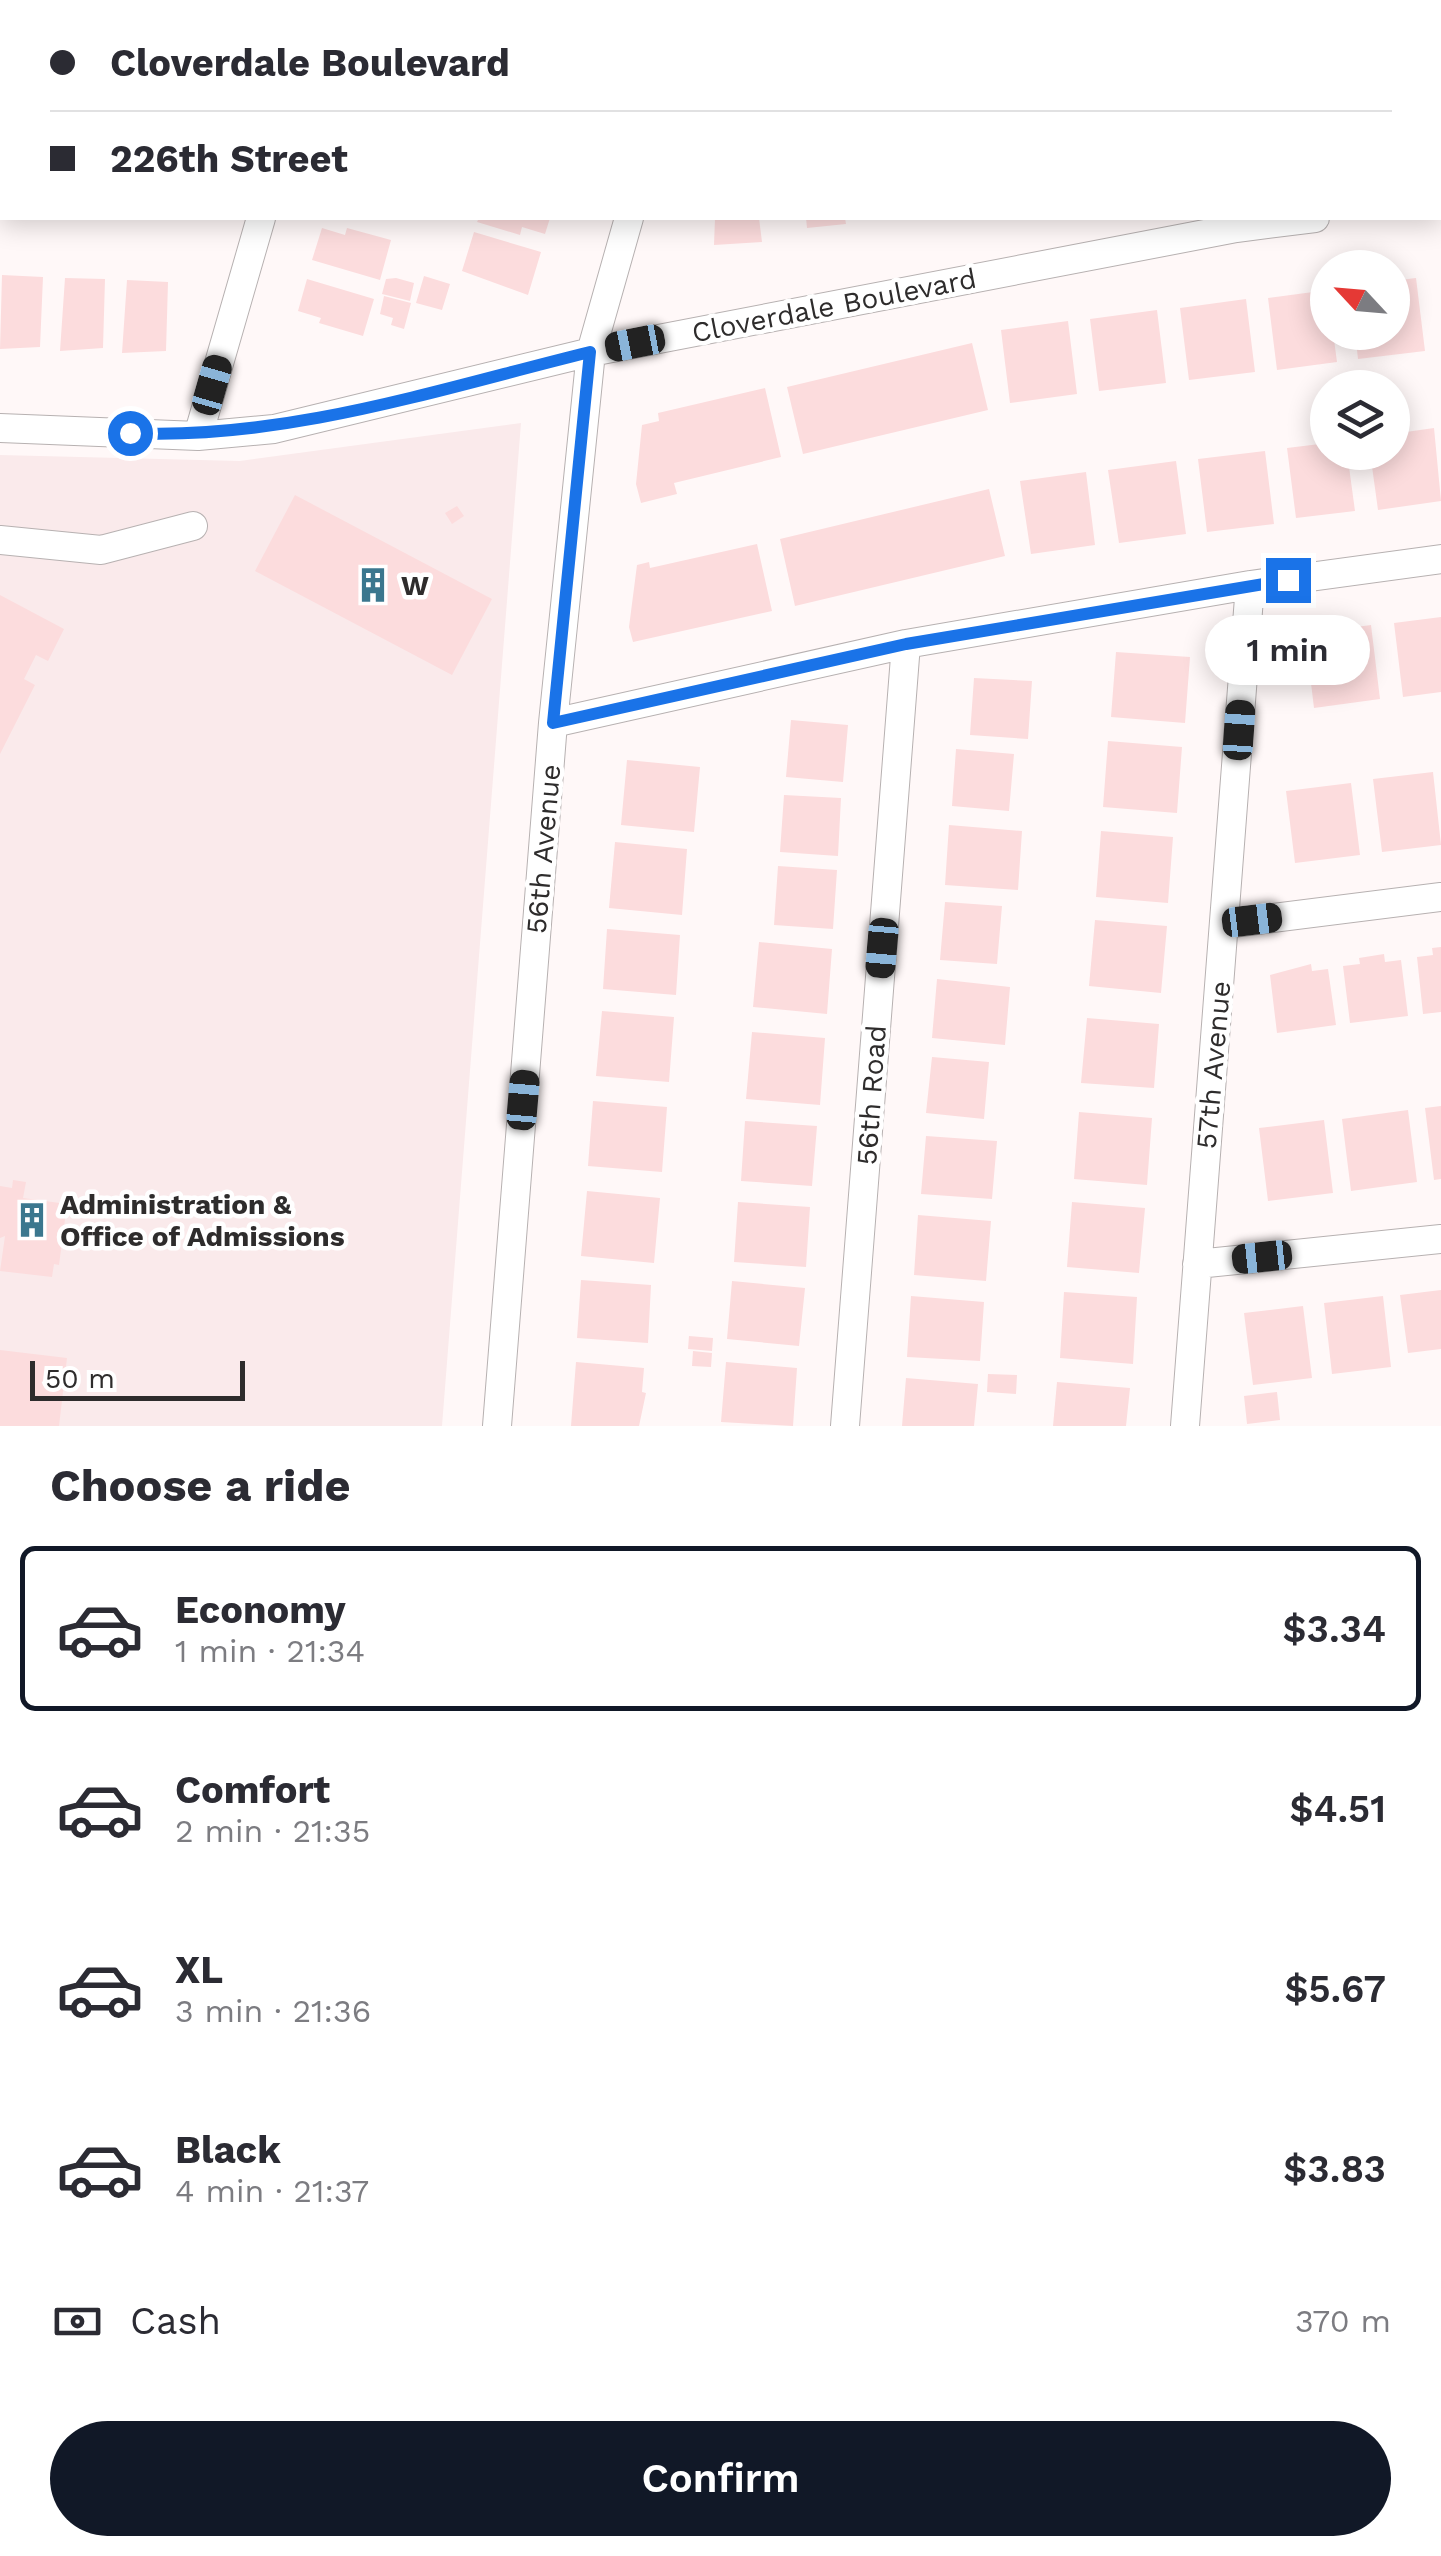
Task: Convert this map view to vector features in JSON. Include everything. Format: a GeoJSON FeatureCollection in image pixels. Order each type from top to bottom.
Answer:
{"type":"FeatureCollection","features":[{"type":"Feature","properties":{"kind":"street"},"geometry":{"type":"LineString","coordinates":[[198,436],[260,220]]}},
{"type":"Feature","properties":{"kind":"street","name":"56th Avenue"},"geometry":{"type":"LineString","coordinates":[[496,1426],[553,723],[590,352],[628,220]]}},
{"type":"Feature","properties":{"kind":"street","name":"Cloverdale Boulevard"},"geometry":{"type":"LineString","coordinates":[[0,428],[198,436],[274,428],[590,352],[1237,223],[1283,220]]}},
{"type":"Feature","properties":{"kind":"street"},"geometry":{"type":"LineString","coordinates":[[0,540],[101,550],[193,526]]}},
{"type":"Feature","properties":{"kind":"street"},"geometry":{"type":"LineString","coordinates":[[553,723],[906,644],[1250,584],[1441,558]]}},
{"type":"Feature","properties":{"kind":"street","name":"57th Avenue"},"geometry":{"type":"LineString","coordinates":[[1185,1426],[1250,584]]}},
{"type":"Feature","properties":{"kind":"street","name":"56th Road"},"geometry":{"type":"LineString","coordinates":[[845,1426],[906,644]]}},
{"type":"Feature","properties":{"kind":"street"},"geometry":{"type":"LineString","coordinates":[[1224,924],[1441,896]]}},
{"type":"Feature","properties":{"kind":"street"},"geometry":{"type":"LineString","coordinates":[[1197,1264],[1441,1239]]}},
{"type":"Feature","properties":{"kind":"shaded area"},"geometry":{"type":"Polygon","coordinates":[[[521,423],[442,1426],[0,1426],[0,455],[240,461],[521,423]]]}},
{"type":"Feature","properties":{"kind":"building"},"geometry":{"type":"Polygon","coordinates":[[[549,220],[545,234],[522,227],[520,235],[477,222],[549,220]]]}},
{"type":"Feature","properties":{"kind":"building"},"geometry":{"type":"Polygon","coordinates":[[[715,220],[759,220],[762,242],[714,245],[715,220]]]}},
{"type":"Feature","properties":{"kind":"building"},"geometry":{"type":"Polygon","coordinates":[[[806,220],[845,220],[846,224],[807,228],[806,220]]]}},
{"type":"Feature","properties":{"kind":"building"},"geometry":{"type":"Polygon","coordinates":[[[322,228],[345,235],[347,228],[391,240],[380,280],[312,260],[322,228]]]}},
{"type":"Feature","properties":{"kind":"building"},"geometry":{"type":"Polygon","coordinates":[[[474,232],[541,252],[528,295],[462,271],[474,232]]]}},
{"type":"Feature","properties":{"kind":"building"},"geometry":{"type":"Polygon","coordinates":[[[2,275],[43,277],[40,347],[0,349],[2,275]]]}},
{"type":"Feature","properties":{"kind":"building"},"geometry":{"type":"Polygon","coordinates":[[[424,276],[450,284],[442,310],[416,303],[424,276]]]}},
{"type":"Feature","properties":{"kind":"building"},"geometry":{"type":"Polygon","coordinates":[[[65,278],[105,279],[103,348],[60,351],[65,278]]]}},
{"type":"Feature","properties":{"kind":"building"},"geometry":{"type":"Polygon","coordinates":[[[1416,278],[1425,351],[1358,359],[1357,350],[1410,350],[1410,279],[1416,278]]]}},
{"type":"Feature","properties":{"kind":"building"},"geometry":{"type":"Polygon","coordinates":[[[307,279],[374,299],[363,336],[319,323],[321,318],[298,311],[307,279]]]}},
{"type":"Feature","properties":{"kind":"building"},"geometry":{"type":"Polygon","coordinates":[[[386,279],[414,283],[410,301],[382,294],[386,279]]]}},
{"type":"Feature","properties":{"kind":"building"},"geometry":{"type":"Polygon","coordinates":[[[127,280],[168,282],[166,351],[122,353],[127,280]]]}},
{"type":"Feature","properties":{"kind":"building"},"geometry":{"type":"Polygon","coordinates":[[[1310,292],[1310,350],[1335,350],[1337,362],[1277,370],[1268,298],[1310,292]]]}},
{"type":"Feature","properties":{"kind":"building"},"geometry":{"type":"Polygon","coordinates":[[[384,296],[411,303],[404,329],[391,325],[393,318],[380,314],[384,296]]]}},
{"type":"Feature","properties":{"kind":"building"},"geometry":{"type":"Polygon","coordinates":[[[1246,299],[1255,372],[1189,380],[1180,308],[1246,299]]]}},
{"type":"Feature","properties":{"kind":"building"},"geometry":{"type":"Polygon","coordinates":[[[1157,310],[1166,383],[1099,391],[1090,319],[1157,310]]]}},
{"type":"Feature","properties":{"kind":"building"},"geometry":{"type":"Polygon","coordinates":[[[1068,321],[1077,394],[1010,403],[1001,330],[1068,321]]]}},
{"type":"Feature","properties":{"kind":"building"},"geometry":{"type":"Polygon","coordinates":[[[972,343],[988,410],[803,454],[787,387],[972,343]]]}},
{"type":"Feature","properties":{"kind":"building"},"geometry":{"type":"Polygon","coordinates":[[[765,388],[781,457],[674,483],[677,494],[641,503],[636,484],[642,425],[659,421],[658,413],[765,388]]]}},
{"type":"Feature","properties":{"kind":"building"},"geometry":{"type":"Polygon","coordinates":[[[1434,428],[1441,501],[1378,510],[1372,470],[1410,470],[1410,431],[1434,428]]]}},
{"type":"Feature","properties":{"kind":"building"},"geometry":{"type":"Polygon","coordinates":[[[1310,445],[1310,470],[1349,470],[1355,511],[1296,518],[1287,448],[1310,445]]]}},
{"type":"Feature","properties":{"kind":"building"},"geometry":{"type":"Polygon","coordinates":[[[1265,451],[1274,524],[1207,532],[1198,459],[1265,451]]]}},
{"type":"Feature","properties":{"kind":"building"},"geometry":{"type":"Polygon","coordinates":[[[1176,461],[1186,534],[1119,543],[1108,470],[1176,461]]]}},
{"type":"Feature","properties":{"kind":"building"},"geometry":{"type":"Polygon","coordinates":[[[1086,472],[1095,545],[1031,554],[1020,481],[1086,472]]]}},
{"type":"Feature","properties":{"kind":"building"},"geometry":{"type":"Polygon","coordinates":[[[989,489],[1005,556],[795,606],[780,539],[989,489]]]}},
{"type":"Feature","properties":{"kind":"building","name":"W"},"geometry":{"type":"Polygon","coordinates":[[[295,495],[492,599],[452,675],[255,571],[295,495]]]}},
{"type":"Feature","properties":{"kind":"building"},"geometry":{"type":"Polygon","coordinates":[[[457,506],[464,516],[452,524],[445,513],[457,506]]]}},
{"type":"Feature","properties":{"kind":"building"},"geometry":{"type":"Polygon","coordinates":[[[757,544],[772,611],[633,642],[629,627],[637,565],[649,562],[650,568],[757,544]]]}},
{"type":"Feature","properties":{"kind":"building"},"geometry":{"type":"Polygon","coordinates":[[[0,595],[64,629],[48,661],[36,655],[24,679],[35,685],[0,754],[0,595]]]}},
{"type":"Feature","properties":{"kind":"building"},"geometry":{"type":"Polygon","coordinates":[[[1441,617],[1441,692],[1403,697],[1394,623],[1441,617]]]}},
{"type":"Feature","properties":{"kind":"building"},"geometry":{"type":"Polygon","coordinates":[[[1371,625],[1380,699],[1314,708],[1305,634],[1371,625]]]}},
{"type":"Feature","properties":{"kind":"building"},"geometry":{"type":"Polygon","coordinates":[[[1116,652],[1190,657],[1185,723],[1111,717],[1116,652]]]}},
{"type":"Feature","properties":{"kind":"building"},"geometry":{"type":"Polygon","coordinates":[[[974,678],[1032,681],[1028,739],[970,735],[974,678]]]}},
{"type":"Feature","properties":{"kind":"building"},"geometry":{"type":"Polygon","coordinates":[[[791,720],[848,725],[843,782],[786,777],[791,720]]]}},
{"type":"Feature","properties":{"kind":"building"},"geometry":{"type":"Polygon","coordinates":[[[1108,741],[1182,747],[1177,813],[1103,807],[1108,741]]]}},
{"type":"Feature","properties":{"kind":"building"},"geometry":{"type":"Polygon","coordinates":[[[956,749],[1014,754],[1009,811],[952,806],[956,749]]]}},
{"type":"Feature","properties":{"kind":"building"},"geometry":{"type":"Polygon","coordinates":[[[627,760],[700,767],[694,832],[621,825],[627,760]]]}},
{"type":"Feature","properties":{"kind":"building"},"geometry":{"type":"Polygon","coordinates":[[[1433,772],[1441,845],[1382,852],[1373,779],[1433,772]]]}},
{"type":"Feature","properties":{"kind":"building"},"geometry":{"type":"Polygon","coordinates":[[[1351,783],[1360,855],[1295,863],[1286,791],[1351,783]]]}},
{"type":"Feature","properties":{"kind":"building"},"geometry":{"type":"Polygon","coordinates":[[[784,795],[841,798],[838,856],[780,852],[784,795]]]}},
{"type":"Feature","properties":{"kind":"building"},"geometry":{"type":"Polygon","coordinates":[[[949,825],[1022,831],[1018,890],[945,885],[949,825]]]}},
{"type":"Feature","properties":{"kind":"building"},"geometry":{"type":"Polygon","coordinates":[[[1101,831],[1173,837],[1168,903],[1096,897],[1101,831]]]}},
{"type":"Feature","properties":{"kind":"building"},"geometry":{"type":"Polygon","coordinates":[[[615,842],[687,849],[682,915],[609,908],[615,842]]]}},
{"type":"Feature","properties":{"kind":"building"},"geometry":{"type":"Polygon","coordinates":[[[778,866],[837,870],[833,929],[774,925],[778,866]]]}},
{"type":"Feature","properties":{"kind":"building"},"geometry":{"type":"Polygon","coordinates":[[[945,902],[1002,906],[997,964],[940,960],[945,902]]]}},
{"type":"Feature","properties":{"kind":"building"},"geometry":{"type":"Polygon","coordinates":[[[1095,920],[1167,926],[1161,993],[1089,986],[1095,920]]]}},
{"type":"Feature","properties":{"kind":"building"},"geometry":{"type":"Polygon","coordinates":[[[607,929],[680,935],[676,995],[603,989],[607,929]]]}},
{"type":"Feature","properties":{"kind":"building"},"geometry":{"type":"Polygon","coordinates":[[[759,942],[832,949],[827,1014],[753,1007],[759,942]]]}},
{"type":"Feature","properties":{"kind":"building"},"geometry":{"type":"Polygon","coordinates":[[[1441,947],[1441,1012],[1423,1014],[1417,957],[1433,955],[1432,948],[1441,947]]]}},
{"type":"Feature","properties":{"kind":"building"},"geometry":{"type":"Polygon","coordinates":[[[1384,954],[1385,962],[1401,960],[1408,1016],[1350,1023],[1343,966],[1360,964],[1359,958],[1384,954]]]}},
{"type":"Feature","properties":{"kind":"building"},"geometry":{"type":"Polygon","coordinates":[[[1311,964],[1312,971],[1328,969],[1336,1025],[1277,1033],[1270,975],[1311,964]]]}},
{"type":"Feature","properties":{"kind":"building"},"geometry":{"type":"Polygon","coordinates":[[[937,979],[1010,987],[1005,1045],[932,1038],[937,979]]]}},
{"type":"Feature","properties":{"kind":"building"},"geometry":{"type":"Polygon","coordinates":[[[602,1011],[674,1017],[669,1082],[596,1076],[602,1011]]]}},
{"type":"Feature","properties":{"kind":"building"},"geometry":{"type":"Polygon","coordinates":[[[1087,1018],[1159,1024],[1154,1088],[1081,1083],[1087,1018]]]}},
{"type":"Feature","properties":{"kind":"building"},"geometry":{"type":"Polygon","coordinates":[[[752,1032],[825,1038],[820,1105],[746,1099],[752,1032]]]}},
{"type":"Feature","properties":{"kind":"building"},"geometry":{"type":"Polygon","coordinates":[[[932,1057],[989,1062],[984,1119],[926,1113],[932,1057]]]}},
{"type":"Feature","properties":{"kind":"building"},"geometry":{"type":"Polygon","coordinates":[[[593,1101],[667,1107],[662,1172],[588,1166],[593,1101]]]}},
{"type":"Feature","properties":{"kind":"building"},"geometry":{"type":"Polygon","coordinates":[[[1441,1106],[1441,1179],[1434,1180],[1425,1108],[1441,1106]]]}},
{"type":"Feature","properties":{"kind":"building"},"geometry":{"type":"Polygon","coordinates":[[[1408,1110],[1417,1182],[1351,1191],[1342,1119],[1408,1110]]]}},
{"type":"Feature","properties":{"kind":"building"},"geometry":{"type":"Polygon","coordinates":[[[1079,1112],[1152,1118],[1147,1185],[1074,1179],[1079,1112]]]}},
{"type":"Feature","properties":{"kind":"building"},"geometry":{"type":"Polygon","coordinates":[[[1324,1120],[1333,1193],[1268,1201],[1259,1128],[1324,1120]]]}},
{"type":"Feature","properties":{"kind":"building"},"geometry":{"type":"Polygon","coordinates":[[[745,1121],[817,1126],[812,1186],[741,1181],[745,1121]]]}},
{"type":"Feature","properties":{"kind":"building"},"geometry":{"type":"Polygon","coordinates":[[[926,1136],[997,1141],[992,1199],[921,1194],[926,1136]]]}},
{"type":"Feature","properties":{"kind":"building","name":"Administration & Office of Admissions"},"geometry":{"type":"Polygon","coordinates":[[[13,1180],[26,1182],[23,1198],[67,1204],[59,1265],[54,1264],[52,1277],[0,1271],[5,1236],[0,1238],[0,1186],[12,1188],[13,1180]]]}},
{"type":"Feature","properties":{"kind":"building"},"geometry":{"type":"Polygon","coordinates":[[[587,1191],[660,1198],[654,1263],[581,1256],[587,1191]]]}},
{"type":"Feature","properties":{"kind":"building"},"geometry":{"type":"Polygon","coordinates":[[[738,1202],[810,1207],[806,1267],[734,1262],[738,1202]]]}},
{"type":"Feature","properties":{"kind":"building"},"geometry":{"type":"Polygon","coordinates":[[[1072,1202],[1145,1208],[1139,1273],[1067,1267],[1072,1202]]]}},
{"type":"Feature","properties":{"kind":"building"},"geometry":{"type":"Polygon","coordinates":[[[918,1215],[991,1221],[986,1281],[914,1275],[918,1215]]]}},
{"type":"Feature","properties":{"kind":"building"},"geometry":{"type":"Polygon","coordinates":[[[581,1280],[651,1285],[648,1343],[577,1338],[581,1280]]]}},
{"type":"Feature","properties":{"kind":"building"},"geometry":{"type":"Polygon","coordinates":[[[732,1281],[805,1288],[799,1346],[727,1339],[732,1281]]]}},
{"type":"Feature","properties":{"kind":"building"},"geometry":{"type":"Polygon","coordinates":[[[1441,1290],[1441,1349],[1408,1353],[1400,1295],[1441,1290]]]}},
{"type":"Feature","properties":{"kind":"building"},"geometry":{"type":"Polygon","coordinates":[[[1064,1292],[1137,1297],[1133,1364],[1060,1358],[1064,1292]]]}},
{"type":"Feature","properties":{"kind":"building"},"geometry":{"type":"Polygon","coordinates":[[[911,1296],[984,1302],[980,1361],[907,1357],[911,1296]]]}},
{"type":"Feature","properties":{"kind":"building"},"geometry":{"type":"Polygon","coordinates":[[[1383,1296],[1391,1367],[1332,1374],[1324,1303],[1383,1296]]]}},
{"type":"Feature","properties":{"kind":"building"},"geometry":{"type":"Polygon","coordinates":[[[1303,1306],[1312,1378],[1253,1385],[1244,1313],[1303,1306]]]}},
{"type":"Feature","properties":{"kind":"building"},"geometry":{"type":"Polygon","coordinates":[[[689,1336],[713,1338],[712,1351],[688,1349],[689,1336]]]}},
{"type":"Feature","properties":{"kind":"building"},"geometry":{"type":"Polygon","coordinates":[[[0,1350],[67,1358],[59,1426],[0,1426],[0,1350]]]}},
{"type":"Feature","properties":{"kind":"building"},"geometry":{"type":"Polygon","coordinates":[[[693,1351],[712,1353],[711,1367],[692,1366],[693,1351]]]}},
{"type":"Feature","properties":{"kind":"building"},"geometry":{"type":"Polygon","coordinates":[[[576,1362],[644,1368],[642,1392],[646,1393],[639,1426],[571,1426],[576,1362]]]}},
{"type":"Feature","properties":{"kind":"building"},"geometry":{"type":"Polygon","coordinates":[[[726,1362],[797,1368],[793,1426],[721,1422],[726,1362]]]}},
{"type":"Feature","properties":{"kind":"building"},"geometry":{"type":"Polygon","coordinates":[[[988,1374],[1017,1375],[1016,1394],[987,1392],[988,1374]]]}},
{"type":"Feature","properties":{"kind":"building"},"geometry":{"type":"Polygon","coordinates":[[[906,1378],[978,1384],[974,1426],[902,1426],[906,1378]]]}},
{"type":"Feature","properties":{"kind":"building"},"geometry":{"type":"Polygon","coordinates":[[[1057,1382],[1130,1388],[1126,1426],[1053,1426],[1057,1382]]]}},
{"type":"Feature","properties":{"kind":"building"},"geometry":{"type":"Polygon","coordinates":[[[1277,1392],[1280,1420],[1247,1424],[1244,1396],[1277,1392]]]}},
{"type":"Feature","properties":{"kind":"place","name":"W"},"geometry":{"type":"Point","coordinates":[373,585]}},
{"type":"Feature","properties":{"kind":"place","name":"Administration & Office of Admissions"},"geometry":{"type":"Point","coordinates":[32,1220]}},
{"type":"Feature","properties":{"kind":"route"},"geometry":{"type":"LineString","coordinates":[[130,433],[198,436],[274,428],[590,352],[553,723],[906,644],[1288,580]]}}]}
